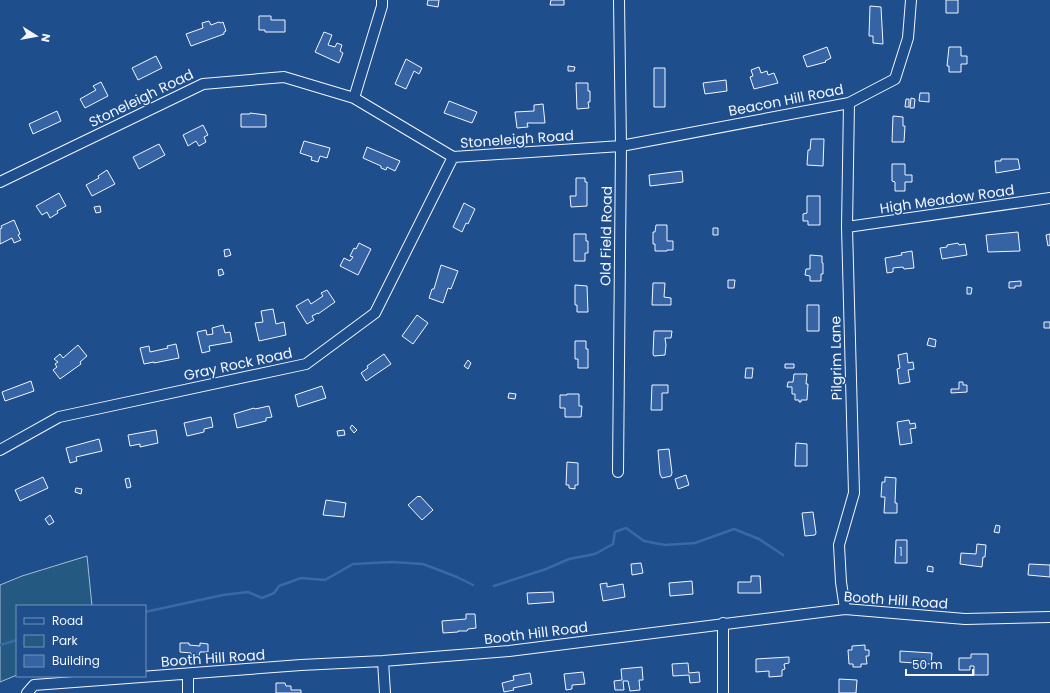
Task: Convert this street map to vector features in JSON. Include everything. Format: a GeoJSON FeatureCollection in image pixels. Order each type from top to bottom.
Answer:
{"type":"FeatureCollection","features":[{"type":"Feature","properties":{"kind":"street"},"geometry":{"type":"LineString","coordinates":[[354,98],[382,6],[382,0]]}},
{"type":"Feature","properties":{"kind":"street","name":"Old Field Road"},"geometry":{"type":"LineString","coordinates":[[618,472],[621,146],[619,0]]}},
{"type":"Feature","properties":{"kind":"street","name":"Beacon Hill Road"},"geometry":{"type":"LineString","coordinates":[[621,146],[849,103],[896,79],[908,38],[911,0]]}},
{"type":"Feature","properties":{"kind":"street","name":"Stoneleigh Road"},"geometry":{"type":"LineString","coordinates":[[0,182],[203,84],[284,77],[354,98],[453,157],[621,146]]}},
{"type":"Feature","properties":{"kind":"street","name":"Pilgrim Lane"},"geometry":{"type":"LineString","coordinates":[[845,609],[841,582],[839,545],[854,493],[847,227],[849,103]]}},
{"type":"Feature","properties":{"kind":"street","name":"Gray Rock Road"},"geometry":{"type":"LineString","coordinates":[[0,450],[58,417],[306,364],[375,313],[453,157]]}},
{"type":"Feature","properties":{"kind":"street","name":"High Meadow Road"},"geometry":{"type":"LineString","coordinates":[[847,227],[1050,198]]}},
{"type":"Feature","properties":{"kind":"street","name":"Booth Hill Road"},"geometry":{"type":"LineString","coordinates":[[27,693],[34,685],[509,651],[723,623],[845,609],[965,619],[1050,617]]}},
{"type":"Feature","properties":{"kind":"street"},"geometry":{"type":"LineString","coordinates":[[723,623],[723,693]]}},
{"type":"Feature","properties":{"kind":"street"},"geometry":{"type":"LineString","coordinates":[[383,661],[385,693]]}},
{"type":"Feature","properties":{"kind":"street"},"geometry":{"type":"LineString","coordinates":[[188,674],[188,693]]}},
{"type":"Feature","properties":{"kind":"green space"},"geometry":{"type":"Polygon","coordinates":[[[87,556],[92,605],[16,605],[16,675],[0,682],[0,585],[22,576],[87,556]]]}},
{"type":"Feature","properties":{"kind":"building"},"geometry":{"type":"Polygon","coordinates":[[[428,0],[439,0],[438,7],[427,5],[428,0]]]}},
{"type":"Feature","properties":{"kind":"building"},"geometry":{"type":"Polygon","coordinates":[[[551,0],[564,0],[564,5],[550,5],[551,0]]]}},
{"type":"Feature","properties":{"kind":"building"},"geometry":{"type":"Polygon","coordinates":[[[946,0],[958,0],[958,13],[946,13],[946,0]]]}},
{"type":"Feature","properties":{"kind":"building"},"geometry":{"type":"Polygon","coordinates":[[[870,6],[881,7],[883,44],[873,43],[873,36],[869,36],[870,6]]]}},
{"type":"Feature","properties":{"kind":"building"},"geometry":{"type":"Polygon","coordinates":[[[259,16],[271,16],[271,20],[285,20],[285,32],[265,32],[265,30],[259,30],[259,16]]]}},
{"type":"Feature","properties":{"kind":"building"},"geometry":{"type":"Polygon","coordinates":[[[209,21],[211,25],[223,22],[226,31],[224,34],[191,46],[186,34],[203,28],[202,23],[209,21]]]}},
{"type":"Feature","properties":{"kind":"building"},"geometry":{"type":"Polygon","coordinates":[[[324,32],[332,35],[328,45],[335,47],[337,43],[342,45],[340,51],[343,53],[339,63],[315,52],[324,32]]]}},
{"type":"Feature","properties":{"kind":"building"},"geometry":{"type":"Polygon","coordinates":[[[827,47],[831,58],[825,61],[826,62],[807,67],[803,56],[827,47]]]}},
{"type":"Feature","properties":{"kind":"building"},"geometry":{"type":"Polygon","coordinates":[[[949,47],[961,47],[961,56],[967,56],[967,64],[961,64],[961,72],[949,72],[949,66],[947,66],[949,47]]]}},
{"type":"Feature","properties":{"kind":"building"},"geometry":{"type":"Polygon","coordinates":[[[156,56],[162,68],[138,80],[132,68],[156,56]]]}},
{"type":"Feature","properties":{"kind":"building"},"geometry":{"type":"Polygon","coordinates":[[[406,59],[422,68],[419,74],[414,71],[406,89],[395,84],[406,59]]]}},
{"type":"Feature","properties":{"kind":"building"},"geometry":{"type":"Polygon","coordinates":[[[568,66],[575,67],[574,71],[568,71],[568,66]]]}},
{"type":"Feature","properties":{"kind":"building"},"geometry":{"type":"Polygon","coordinates":[[[759,67],[761,73],[767,71],[768,75],[774,73],[778,83],[754,89],[750,77],[753,76],[751,70],[759,67]]]}},
{"type":"Feature","properties":{"kind":"building"},"geometry":{"type":"Polygon","coordinates":[[[654,68],[665,68],[665,107],[654,107],[654,68]]]}},
{"type":"Feature","properties":{"kind":"building"},"geometry":{"type":"Polygon","coordinates":[[[726,80],[727,91],[705,94],[703,83],[726,80]]]}},
{"type":"Feature","properties":{"kind":"building"},"geometry":{"type":"Polygon","coordinates":[[[101,82],[108,96],[85,108],[80,99],[96,90],[93,86],[101,82]]]}},
{"type":"Feature","properties":{"kind":"building"},"geometry":{"type":"Polygon","coordinates":[[[576,83],[588,83],[588,91],[590,91],[590,102],[588,102],[589,108],[577,109],[576,83]]]}},
{"type":"Feature","properties":{"kind":"building"},"geometry":{"type":"Polygon","coordinates":[[[920,93],[929,93],[929,102],[919,101],[920,93]]]}},
{"type":"Feature","properties":{"kind":"building"},"geometry":{"type":"Polygon","coordinates":[[[911,98],[915,99],[914,108],[910,108],[911,98]]]}},
{"type":"Feature","properties":{"kind":"building"},"geometry":{"type":"Polygon","coordinates":[[[906,99],[909,99],[909,107],[905,107],[906,99]]]}},
{"type":"Feature","properties":{"kind":"building"},"geometry":{"type":"Polygon","coordinates":[[[449,101],[477,112],[472,123],[444,113],[449,101]]]}},
{"type":"Feature","properties":{"kind":"building"},"geometry":{"type":"Polygon","coordinates":[[[543,104],[545,123],[527,123],[528,127],[517,128],[515,112],[534,111],[534,105],[543,104]]]}},
{"type":"Feature","properties":{"kind":"building"},"geometry":{"type":"Polygon","coordinates":[[[57,111],[61,121],[33,134],[29,124],[57,111]]]}},
{"type":"Feature","properties":{"kind":"building"},"geometry":{"type":"Polygon","coordinates":[[[250,113],[266,115],[266,127],[241,127],[241,114],[250,113]]]}},
{"type":"Feature","properties":{"kind":"building"},"geometry":{"type":"Polygon","coordinates":[[[893,116],[903,117],[903,126],[905,126],[904,142],[892,142],[893,116]]]}},
{"type":"Feature","properties":{"kind":"building"},"geometry":{"type":"Polygon","coordinates":[[[203,125],[208,135],[204,137],[206,142],[199,146],[196,141],[188,146],[183,135],[203,125]]]}},
{"type":"Feature","properties":{"kind":"building"},"geometry":{"type":"Polygon","coordinates":[[[811,139],[824,139],[823,166],[807,165],[808,150],[810,150],[811,139]]]}},
{"type":"Feature","properties":{"kind":"building"},"geometry":{"type":"Polygon","coordinates":[[[304,141],[330,148],[327,158],[320,156],[318,162],[311,160],[312,157],[300,153],[304,141]]]}},
{"type":"Feature","properties":{"kind":"building"},"geometry":{"type":"Polygon","coordinates":[[[159,144],[165,155],[139,169],[133,157],[159,144]]]}},
{"type":"Feature","properties":{"kind":"building"},"geometry":{"type":"Polygon","coordinates":[[[367,147],[400,161],[395,171],[387,167],[386,170],[381,168],[381,166],[363,158],[367,147]]]}},
{"type":"Feature","properties":{"kind":"building"},"geometry":{"type":"Polygon","coordinates":[[[1001,159],[1018,159],[1020,169],[996,173],[995,161],[1001,161],[1001,159]]]}},
{"type":"Feature","properties":{"kind":"building"},"geometry":{"type":"Polygon","coordinates":[[[892,164],[905,164],[905,175],[912,175],[912,182],[905,182],[905,191],[895,191],[895,182],[892,181],[892,164]]]}},
{"type":"Feature","properties":{"kind":"building"},"geometry":{"type":"Polygon","coordinates":[[[107,170],[115,184],[92,196],[86,185],[99,178],[98,176],[107,170]]]}},
{"type":"Feature","properties":{"kind":"building"},"geometry":{"type":"Polygon","coordinates":[[[682,171],[683,182],[650,186],[649,175],[682,171]]]}},
{"type":"Feature","properties":{"kind":"building"},"geometry":{"type":"Polygon","coordinates":[[[576,178],[585,178],[585,182],[587,182],[587,206],[571,207],[570,196],[576,196],[576,178]]]}},
{"type":"Feature","properties":{"kind":"building"},"geometry":{"type":"Polygon","coordinates":[[[59,193],[66,206],[57,211],[58,213],[50,218],[47,212],[42,215],[36,206],[59,193]]]}},
{"type":"Feature","properties":{"kind":"building"},"geometry":{"type":"Polygon","coordinates":[[[807,196],[820,196],[820,225],[808,225],[808,221],[803,221],[803,214],[807,213],[807,196]]]}},
{"type":"Feature","properties":{"kind":"building"},"geometry":{"type":"Polygon","coordinates":[[[464,203],[475,209],[468,224],[466,223],[462,232],[453,227],[464,203]]]}},
{"type":"Feature","properties":{"kind":"building"},"geometry":{"type":"Polygon","coordinates":[[[100,206],[101,212],[96,213],[94,207],[100,206]]]}},
{"type":"Feature","properties":{"kind":"building"},"geometry":{"type":"Polygon","coordinates":[[[14,220],[21,240],[14,243],[12,238],[0,244],[1,226],[14,220]]]}},
{"type":"Feature","properties":{"kind":"building"},"geometry":{"type":"Polygon","coordinates":[[[656,225],[667,225],[667,241],[673,241],[673,250],[655,251],[655,244],[653,244],[653,232],[655,232],[656,225]]]}},
{"type":"Feature","properties":{"kind":"building"},"geometry":{"type":"Polygon","coordinates":[[[713,228],[718,228],[718,235],[713,235],[713,228]]]}},
{"type":"Feature","properties":{"kind":"building"},"geometry":{"type":"Polygon","coordinates":[[[1018,232],[1020,251],[988,252],[986,235],[1018,232]]]}},
{"type":"Feature","properties":{"kind":"building"},"geometry":{"type":"Polygon","coordinates":[[[574,234],[586,234],[586,241],[588,241],[588,253],[585,253],[585,261],[574,261],[574,234]]]}},
{"type":"Feature","properties":{"kind":"building"},"geometry":{"type":"Polygon","coordinates":[[[1050,234],[1050,245],[1048,246],[1046,235],[1050,234]]]}},
{"type":"Feature","properties":{"kind":"building"},"geometry":{"type":"Polygon","coordinates":[[[359,243],[371,249],[358,275],[340,266],[344,258],[350,261],[353,257],[350,256],[354,248],[356,249],[359,243]]]}},
{"type":"Feature","properties":{"kind":"building"},"geometry":{"type":"Polygon","coordinates":[[[958,243],[959,245],[965,244],[967,255],[942,259],[940,248],[958,243]]]}},
{"type":"Feature","properties":{"kind":"building"},"geometry":{"type":"Polygon","coordinates":[[[229,249],[231,255],[225,257],[224,250],[229,249]]]}},
{"type":"Feature","properties":{"kind":"building"},"geometry":{"type":"Polygon","coordinates":[[[912,251],[914,268],[893,268],[893,272],[887,273],[885,258],[902,255],[901,253],[912,251]]]}},
{"type":"Feature","properties":{"kind":"building"},"geometry":{"type":"Polygon","coordinates":[[[810,255],[822,256],[823,274],[821,274],[821,281],[810,281],[810,276],[805,275],[806,269],[810,269],[810,255]]]}},
{"type":"Feature","properties":{"kind":"building"},"geometry":{"type":"Polygon","coordinates":[[[441,265],[458,271],[451,289],[448,288],[443,303],[429,298],[432,289],[434,289],[441,265]]]}},
{"type":"Feature","properties":{"kind":"building"},"geometry":{"type":"Polygon","coordinates":[[[222,269],[224,274],[219,276],[218,270],[222,269]]]}},
{"type":"Feature","properties":{"kind":"building"},"geometry":{"type":"Polygon","coordinates":[[[728,280],[735,280],[734,288],[728,288],[728,280]]]}},
{"type":"Feature","properties":{"kind":"building"},"geometry":{"type":"Polygon","coordinates":[[[1021,281],[1021,286],[1009,288],[1009,282],[1021,281]]]}},
{"type":"Feature","properties":{"kind":"building"},"geometry":{"type":"Polygon","coordinates":[[[653,283],[665,283],[664,297],[671,298],[671,305],[652,305],[653,283]]]}},
{"type":"Feature","properties":{"kind":"building"},"geometry":{"type":"Polygon","coordinates":[[[575,285],[587,286],[588,312],[577,312],[577,305],[575,305],[575,285]]]}},
{"type":"Feature","properties":{"kind":"building"},"geometry":{"type":"Polygon","coordinates":[[[967,287],[972,288],[971,294],[967,294],[967,287]]]}},
{"type":"Feature","properties":{"kind":"building"},"geometry":{"type":"Polygon","coordinates":[[[327,290],[335,302],[318,314],[312,316],[314,320],[307,324],[296,306],[308,299],[311,304],[323,296],[321,293],[327,290]]]}},
{"type":"Feature","properties":{"kind":"building"},"geometry":{"type":"Polygon","coordinates":[[[807,305],[819,305],[819,331],[807,331],[807,305]]]}},
{"type":"Feature","properties":{"kind":"building"},"geometry":{"type":"Polygon","coordinates":[[[273,309],[276,324],[284,322],[286,335],[259,341],[255,323],[263,322],[261,311],[273,309]]]}},
{"type":"Feature","properties":{"kind":"building"},"geometry":{"type":"Polygon","coordinates":[[[417,315],[428,323],[413,344],[402,336],[417,315]]]}},
{"type":"Feature","properties":{"kind":"building"},"geometry":{"type":"Polygon","coordinates":[[[1044,322],[1050,322],[1050,328],[1044,328],[1044,322]]]}},
{"type":"Feature","properties":{"kind":"building"},"geometry":{"type":"Polygon","coordinates":[[[223,325],[225,333],[230,332],[232,342],[209,346],[210,351],[202,353],[197,332],[206,330],[207,335],[213,334],[212,328],[223,325]]]}},
{"type":"Feature","properties":{"kind":"building"},"geometry":{"type":"Polygon","coordinates":[[[654,331],[672,331],[671,338],[665,338],[665,355],[654,356],[653,354],[654,331]]]}},
{"type":"Feature","properties":{"kind":"building"},"geometry":{"type":"Polygon","coordinates":[[[929,338],[936,340],[935,347],[927,345],[929,338]]]}},
{"type":"Feature","properties":{"kind":"building"},"geometry":{"type":"Polygon","coordinates":[[[575,341],[586,341],[586,349],[588,349],[588,368],[578,368],[578,359],[575,359],[575,341]]]}},
{"type":"Feature","properties":{"kind":"building"},"geometry":{"type":"Polygon","coordinates":[[[176,344],[179,358],[144,364],[140,348],[149,346],[150,352],[168,348],[167,346],[176,344]]]}},
{"type":"Feature","properties":{"kind":"building"},"geometry":{"type":"Polygon","coordinates":[[[78,345],[87,356],[80,362],[81,364],[60,379],[53,370],[57,367],[55,364],[58,362],[54,359],[60,354],[63,358],[78,345]]]}},
{"type":"Feature","properties":{"kind":"building"},"geometry":{"type":"Polygon","coordinates":[[[907,353],[908,363],[913,362],[914,369],[908,370],[910,382],[899,384],[897,369],[900,368],[898,355],[907,353]]]}},
{"type":"Feature","properties":{"kind":"building"},"geometry":{"type":"Polygon","coordinates":[[[384,354],[391,364],[366,381],[361,373],[368,368],[367,366],[384,354]]]}},
{"type":"Feature","properties":{"kind":"building"},"geometry":{"type":"Polygon","coordinates":[[[468,360],[471,363],[468,369],[464,366],[468,360]]]}},
{"type":"Feature","properties":{"kind":"building"},"geometry":{"type":"Polygon","coordinates":[[[785,364],[794,364],[794,368],[785,368],[785,364]]]}},
{"type":"Feature","properties":{"kind":"building"},"geometry":{"type":"Polygon","coordinates":[[[746,368],[753,368],[752,378],[745,378],[746,368]]]}},
{"type":"Feature","properties":{"kind":"building"},"geometry":{"type":"Polygon","coordinates":[[[794,374],[807,374],[807,400],[801,400],[801,402],[799,402],[799,400],[795,400],[795,394],[792,394],[792,387],[787,387],[788,382],[793,382],[794,374]]]}},
{"type":"Feature","properties":{"kind":"building"},"geometry":{"type":"Polygon","coordinates":[[[31,381],[34,391],[5,401],[2,392],[31,381]]]}},
{"type":"Feature","properties":{"kind":"building"},"geometry":{"type":"Polygon","coordinates":[[[959,382],[963,382],[963,385],[967,385],[967,392],[951,393],[951,389],[959,389],[959,382]]]}},
{"type":"Feature","properties":{"kind":"building"},"geometry":{"type":"Polygon","coordinates":[[[652,385],[668,385],[668,393],[662,393],[662,410],[651,410],[652,385]]]}},
{"type":"Feature","properties":{"kind":"building"},"geometry":{"type":"Polygon","coordinates":[[[322,386],[326,398],[298,407],[295,395],[322,386]]]}},
{"type":"Feature","properties":{"kind":"building"},"geometry":{"type":"Polygon","coordinates":[[[509,393],[516,394],[515,399],[508,398],[509,393]]]}},
{"type":"Feature","properties":{"kind":"building"},"geometry":{"type":"Polygon","coordinates":[[[579,394],[579,406],[582,406],[581,417],[565,417],[565,408],[560,408],[560,395],[579,394]]]}},
{"type":"Feature","properties":{"kind":"building"},"geometry":{"type":"Polygon","coordinates":[[[269,406],[272,417],[266,418],[266,421],[237,428],[234,414],[254,408],[269,406]]]}},
{"type":"Feature","properties":{"kind":"building"},"geometry":{"type":"Polygon","coordinates":[[[211,417],[213,427],[204,429],[204,432],[187,436],[184,423],[211,417]]]}},
{"type":"Feature","properties":{"kind":"building"},"geometry":{"type":"Polygon","coordinates":[[[909,420],[910,424],[915,423],[916,428],[910,429],[912,443],[900,445],[897,422],[909,420]]]}},
{"type":"Feature","properties":{"kind":"building"},"geometry":{"type":"Polygon","coordinates":[[[352,425],[357,430],[354,433],[350,428],[352,425]]]}},
{"type":"Feature","properties":{"kind":"building"},"geometry":{"type":"Polygon","coordinates":[[[156,430],[158,443],[140,447],[140,444],[130,446],[128,435],[156,430]]]}},
{"type":"Feature","properties":{"kind":"building"},"geometry":{"type":"Polygon","coordinates":[[[344,430],[345,435],[338,436],[337,431],[344,430]]]}},
{"type":"Feature","properties":{"kind":"building"},"geometry":{"type":"Polygon","coordinates":[[[99,439],[102,451],[76,457],[77,461],[70,463],[66,448],[99,439]]]}},
{"type":"Feature","properties":{"kind":"building"},"geometry":{"type":"Polygon","coordinates":[[[796,443],[807,444],[807,466],[795,466],[796,443]]]}},
{"type":"Feature","properties":{"kind":"building"},"geometry":{"type":"Polygon","coordinates":[[[669,449],[672,473],[671,476],[662,478],[660,474],[658,450],[669,449]]]}},
{"type":"Feature","properties":{"kind":"building"},"geometry":{"type":"Polygon","coordinates":[[[567,462],[578,463],[578,485],[575,485],[575,489],[569,488],[569,485],[566,485],[567,462]]]}},
{"type":"Feature","properties":{"kind":"building"},"geometry":{"type":"Polygon","coordinates":[[[686,475],[689,485],[678,489],[675,479],[686,475]]]}},
{"type":"Feature","properties":{"kind":"building"},"geometry":{"type":"Polygon","coordinates":[[[43,477],[48,488],[20,501],[15,490],[43,477]]]}},
{"type":"Feature","properties":{"kind":"building"},"geometry":{"type":"Polygon","coordinates":[[[885,477],[896,478],[895,503],[897,503],[897,513],[884,513],[885,497],[881,497],[882,482],[885,482],[885,477]]]}},
{"type":"Feature","properties":{"kind":"building"},"geometry":{"type":"Polygon","coordinates":[[[129,478],[131,487],[127,488],[125,479],[129,478]]]}},
{"type":"Feature","properties":{"kind":"building"},"geometry":{"type":"Polygon","coordinates":[[[76,488],[82,489],[81,494],[75,492],[76,488]]]}},
{"type":"Feature","properties":{"kind":"building"},"geometry":{"type":"Polygon","coordinates":[[[420,496],[433,510],[422,520],[408,505],[420,496]]]}},
{"type":"Feature","properties":{"kind":"building"},"geometry":{"type":"Polygon","coordinates":[[[326,500],[346,503],[344,517],[323,515],[326,500]]]}},
{"type":"Feature","properties":{"kind":"building"},"geometry":{"type":"Polygon","coordinates":[[[813,512],[816,533],[815,535],[805,536],[802,513],[813,512]]]}},
{"type":"Feature","properties":{"kind":"building"},"geometry":{"type":"Polygon","coordinates":[[[50,515],[54,522],[49,525],[45,519],[50,515]]]}},
{"type":"Feature","properties":{"kind":"building"},"geometry":{"type":"Polygon","coordinates":[[[996,525],[1000,526],[999,533],[994,532],[996,525]]]}},
{"type":"Feature","properties":{"kind":"building"},"geometry":{"type":"Polygon","coordinates":[[[896,540],[907,540],[907,563],[895,563],[896,540]]]}},
{"type":"Feature","properties":{"kind":"building"},"geometry":{"type":"Polygon","coordinates":[[[977,544],[986,545],[982,567],[960,564],[961,553],[976,554],[977,544]]]}},
{"type":"Feature","properties":{"kind":"building"},"geometry":{"type":"Polygon","coordinates":[[[641,563],[643,573],[632,575],[631,564],[641,563]]]}},
{"type":"Feature","properties":{"kind":"building"},"geometry":{"type":"Polygon","coordinates":[[[1029,564],[1050,565],[1050,577],[1028,575],[1029,564]]]}},
{"type":"Feature","properties":{"kind":"building"},"geometry":{"type":"Polygon","coordinates":[[[928,566],[933,567],[933,572],[927,571],[928,566]]]}},
{"type":"Feature","properties":{"kind":"building"},"geometry":{"type":"Polygon","coordinates":[[[751,576],[760,576],[761,593],[738,593],[738,582],[751,582],[751,576]]]}},
{"type":"Feature","properties":{"kind":"building"},"geometry":{"type":"Polygon","coordinates":[[[692,581],[693,594],[670,596],[669,583],[692,581]]]}},
{"type":"Feature","properties":{"kind":"building"},"geometry":{"type":"Polygon","coordinates":[[[607,583],[607,587],[623,584],[625,597],[603,601],[600,584],[607,583]]]}},
{"type":"Feature","properties":{"kind":"building"},"geometry":{"type":"Polygon","coordinates":[[[553,592],[554,602],[528,604],[527,593],[553,592]]]}},
{"type":"Feature","properties":{"kind":"building"},"geometry":{"type":"Polygon","coordinates":[[[466,614],[475,614],[476,628],[468,629],[467,631],[443,633],[442,621],[466,619],[466,614]]]}},
{"type":"Feature","properties":{"kind":"building"},"geometry":{"type":"Polygon","coordinates":[[[180,643],[189,643],[189,645],[200,646],[200,643],[208,644],[208,652],[200,652],[199,656],[191,656],[191,653],[180,652],[180,643]]]}},
{"type":"Feature","properties":{"kind":"building"},"geometry":{"type":"Polygon","coordinates":[[[865,645],[865,650],[869,650],[869,656],[866,656],[867,664],[861,664],[861,667],[853,667],[853,664],[849,664],[848,650],[852,650],[852,646],[865,645]]]}},
{"type":"Feature","properties":{"kind":"building"},"geometry":{"type":"Polygon","coordinates":[[[900,651],[932,653],[931,664],[900,662],[900,651]]]}},
{"type":"Feature","properties":{"kind":"building"},"geometry":{"type":"Polygon","coordinates":[[[971,654],[988,654],[988,675],[974,675],[974,666],[970,666],[970,670],[959,670],[959,658],[971,658],[971,654]]]}},
{"type":"Feature","properties":{"kind":"building"},"geometry":{"type":"Polygon","coordinates":[[[789,657],[789,663],[784,664],[785,669],[782,670],[782,676],[769,677],[769,671],[756,672],[756,659],[789,657]]]}},
{"type":"Feature","properties":{"kind":"building"},"geometry":{"type":"Polygon","coordinates":[[[688,663],[689,673],[699,672],[700,682],[690,683],[689,675],[673,676],[672,664],[688,663]]]}},
{"type":"Feature","properties":{"kind":"building"},"geometry":{"type":"Polygon","coordinates":[[[642,667],[643,680],[639,680],[640,690],[630,691],[628,681],[623,681],[624,690],[615,690],[614,681],[622,680],[621,669],[642,667]]]}},
{"type":"Feature","properties":{"kind":"building"},"geometry":{"type":"Polygon","coordinates":[[[583,672],[585,684],[572,685],[572,689],[566,690],[564,674],[583,672]]]}},
{"type":"Feature","properties":{"kind":"building"},"geometry":{"type":"Polygon","coordinates":[[[530,673],[532,684],[513,688],[514,690],[504,692],[502,683],[514,680],[513,676],[530,673]]]}},
{"type":"Feature","properties":{"kind":"building"},"geometry":{"type":"Polygon","coordinates":[[[839,679],[857,680],[856,693],[839,693],[839,679]]]}},
{"type":"Feature","properties":{"kind":"building"},"geometry":{"type":"Polygon","coordinates":[[[276,683],[285,683],[286,686],[291,686],[291,690],[301,690],[301,693],[276,693],[276,683]]]}},
{"type":"Feature","properties":{"kind":"waterway"},"geometry":{"type":"LineString","coordinates":[[494,586],[546,569],[569,559],[595,554],[613,544],[615,532],[626,528],[644,541],[665,545],[695,543],[734,529],[759,539],[783,555]]}},
{"type":"Feature","properties":{"kind":"waterway"},"geometry":{"type":"LineString","coordinates":[[146,612],[223,595],[248,592],[262,598],[274,593],[279,586],[301,578],[325,580],[353,564],[392,562],[423,564],[473,585]]}},
{"type":"Feature","properties":{"kind":"waterway"},"geometry":{"type":"LineString","coordinates":[[0,645],[16,640]]}}]}
